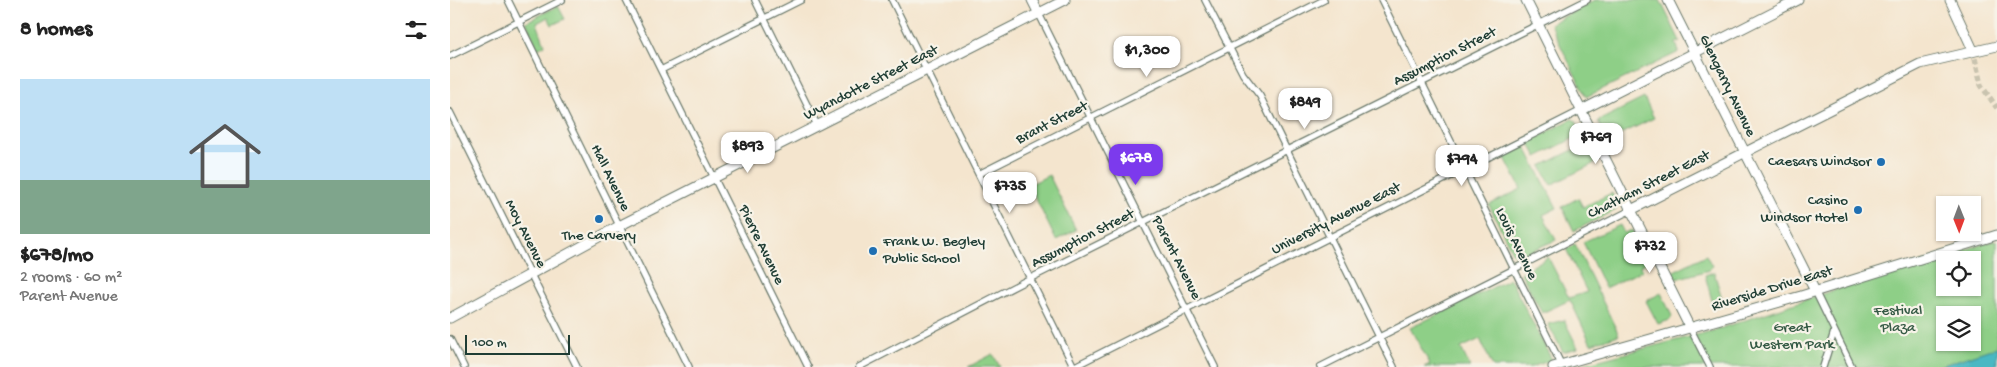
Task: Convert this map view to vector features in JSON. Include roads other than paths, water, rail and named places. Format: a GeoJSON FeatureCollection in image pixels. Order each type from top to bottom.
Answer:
{"type":"FeatureCollection","features":[{"type":"Feature","properties":{"kind":"main road","name":"Parent Avenue"},"geometry":{"type":"LineString","coordinates":[[1032,0],[1039,14]]}},
{"type":"Feature","properties":{"kind":"main road","name":"Wyandotte Street East"},"geometry":{"type":"LineString","coordinates":[[450,318],[619,226],[1065,0]]}},
{"type":"Feature","properties":{"kind":"main road"},"geometry":{"type":"LineString","coordinates":[[1526,0],[1690,328]]}},
{"type":"Feature","properties":{"kind":"main road","name":"Glengarry Avenue"},"geometry":{"type":"LineString","coordinates":[[1668,0],[1815,291]]}},
{"type":"Feature","properties":{"kind":"main road","name":"University Avenue East"},"geometry":{"type":"LineString","coordinates":[[1582,110],[1798,0]]}},
{"type":"Feature","properties":{"kind":"main road"},"geometry":{"type":"LineString","coordinates":[[1950,0],[1973,50]]}},
{"type":"Feature","properties":{"kind":"main road","name":"Chatham Street East"},"geometry":{"type":"LineString","coordinates":[[1631,210],[1744,151],[1920,64],[1973,50],[1997,46]]}},
{"type":"Feature","properties":{"kind":"main road","name":"Riverside Drive East"},"geometry":{"type":"LineString","coordinates":[[1557,366],[1997,236]]}},
{"type":"Feature","properties":{"kind":"street","name":"Hall Avenue"},"geometry":{"type":"LineString","coordinates":[[508,0],[690,367]]}},
{"type":"Feature","properties":{"kind":"street"},"geometry":{"type":"LineString","coordinates":[[450,56],[562,0]]}},
{"type":"Feature","properties":{"kind":"street","name":"Pierre Avenue"},"geometry":{"type":"LineString","coordinates":[[626,0],[808,367]]}},
{"type":"Feature","properties":{"kind":"street"},"geometry":{"type":"LineString","coordinates":[[755,0],[817,125]]}},
{"type":"Feature","properties":{"kind":"street"},"geometry":{"type":"LineString","coordinates":[[661,70],[801,0]]}},
{"type":"Feature","properties":{"kind":"street"},"geometry":{"type":"LineString","coordinates":[[892,0],[1074,367]]}},
{"type":"Feature","properties":{"kind":"street"},"geometry":{"type":"LineString","coordinates":[[1205,0],[1243,74],[1260,96],[1394,367]]}},
{"type":"Feature","properties":{"kind":"street","name":"Brant Street"},"geometry":{"type":"LineString","coordinates":[[979,174],[1324,0]]}},
{"type":"Feature","properties":{"kind":"street","name":"Louis Avenue"},"geometry":{"type":"LineString","coordinates":[[1381,0],[1514,269],[1557,366]]}},
{"type":"Feature","properties":{"kind":"street","name":"Assumption Street"},"geometry":{"type":"LineString","coordinates":[[859,367],[1588,0]]}},
{"type":"Feature","properties":{"kind":"street","name":"Parent Avenue"},"geometry":{"type":"LineString","coordinates":[[1039,14],[1215,367]]}},
{"type":"Feature","properties":{"kind":"street","name":"University Avenue East"},"geometry":{"type":"LineString","coordinates":[[1074,367],[1582,110]]}},
{"type":"Feature","properties":{"kind":"street","name":"Moy Avenue"},"geometry":{"type":"LineString","coordinates":[[450,112],[577,367]]}},
{"type":"Feature","properties":{"kind":"street","name":"Chatham Street East"},"geometry":{"type":"LineString","coordinates":[[1320,367],[1631,210]]}},
{"type":"Feature","properties":{"kind":"street"},"geometry":{"type":"LineString","coordinates":[[1815,291],[1852,367]]}},
{"type":"Feature","properties":{"kind":"street"},"geometry":{"type":"LineString","coordinates":[[1690,328],[1710,367]]}},
{"type":"Feature","properties":{"kind":"street"},"geometry":{"type":"LineString","coordinates":[[1823,367],[1834,332]]}},
{"type":"Feature","properties":{"kind":"street"},"geometry":{"type":"LineString","coordinates":[[450,338],[464,367]]}},
{"type":"Feature","properties":{"kind":"water"},"geometry":{"type":"Polygon","coordinates":[[[1997,347],[1997,367],[1937,367],[1997,347]]]}},
{"type":"Feature","properties":{"kind":"tunnel"},"geometry":{"type":"LineString","coordinates":[[1973,50],[1981,85],[1997,108]]}},
{"type":"Feature","properties":{"kind":"place","name":"Caesars Windsor"},"geometry":{"type":"Point","coordinates":[1881,162]}},
{"type":"Feature","properties":{"kind":"place","name":"Casino Windsor Hotel"},"geometry":{"type":"Point","coordinates":[1858,210]}},
{"type":"Feature","properties":{"kind":"place","name":"The Carvery"},"geometry":{"type":"Point","coordinates":[599,219]}},
{"type":"Feature","properties":{"kind":"place","name":"Frank W. Begley Public School"},"geometry":{"type":"Point","coordinates":[873,251]}},
{"type":"Feature","properties":{"kind":"park label","name":"Festival Plaza"},"geometry":{"type":"Point","coordinates":[1898,320]}},
{"type":"Feature","properties":{"kind":"park label","name":"Great Western Park"},"geometry":{"type":"Point","coordinates":[1792,336]}}]}
